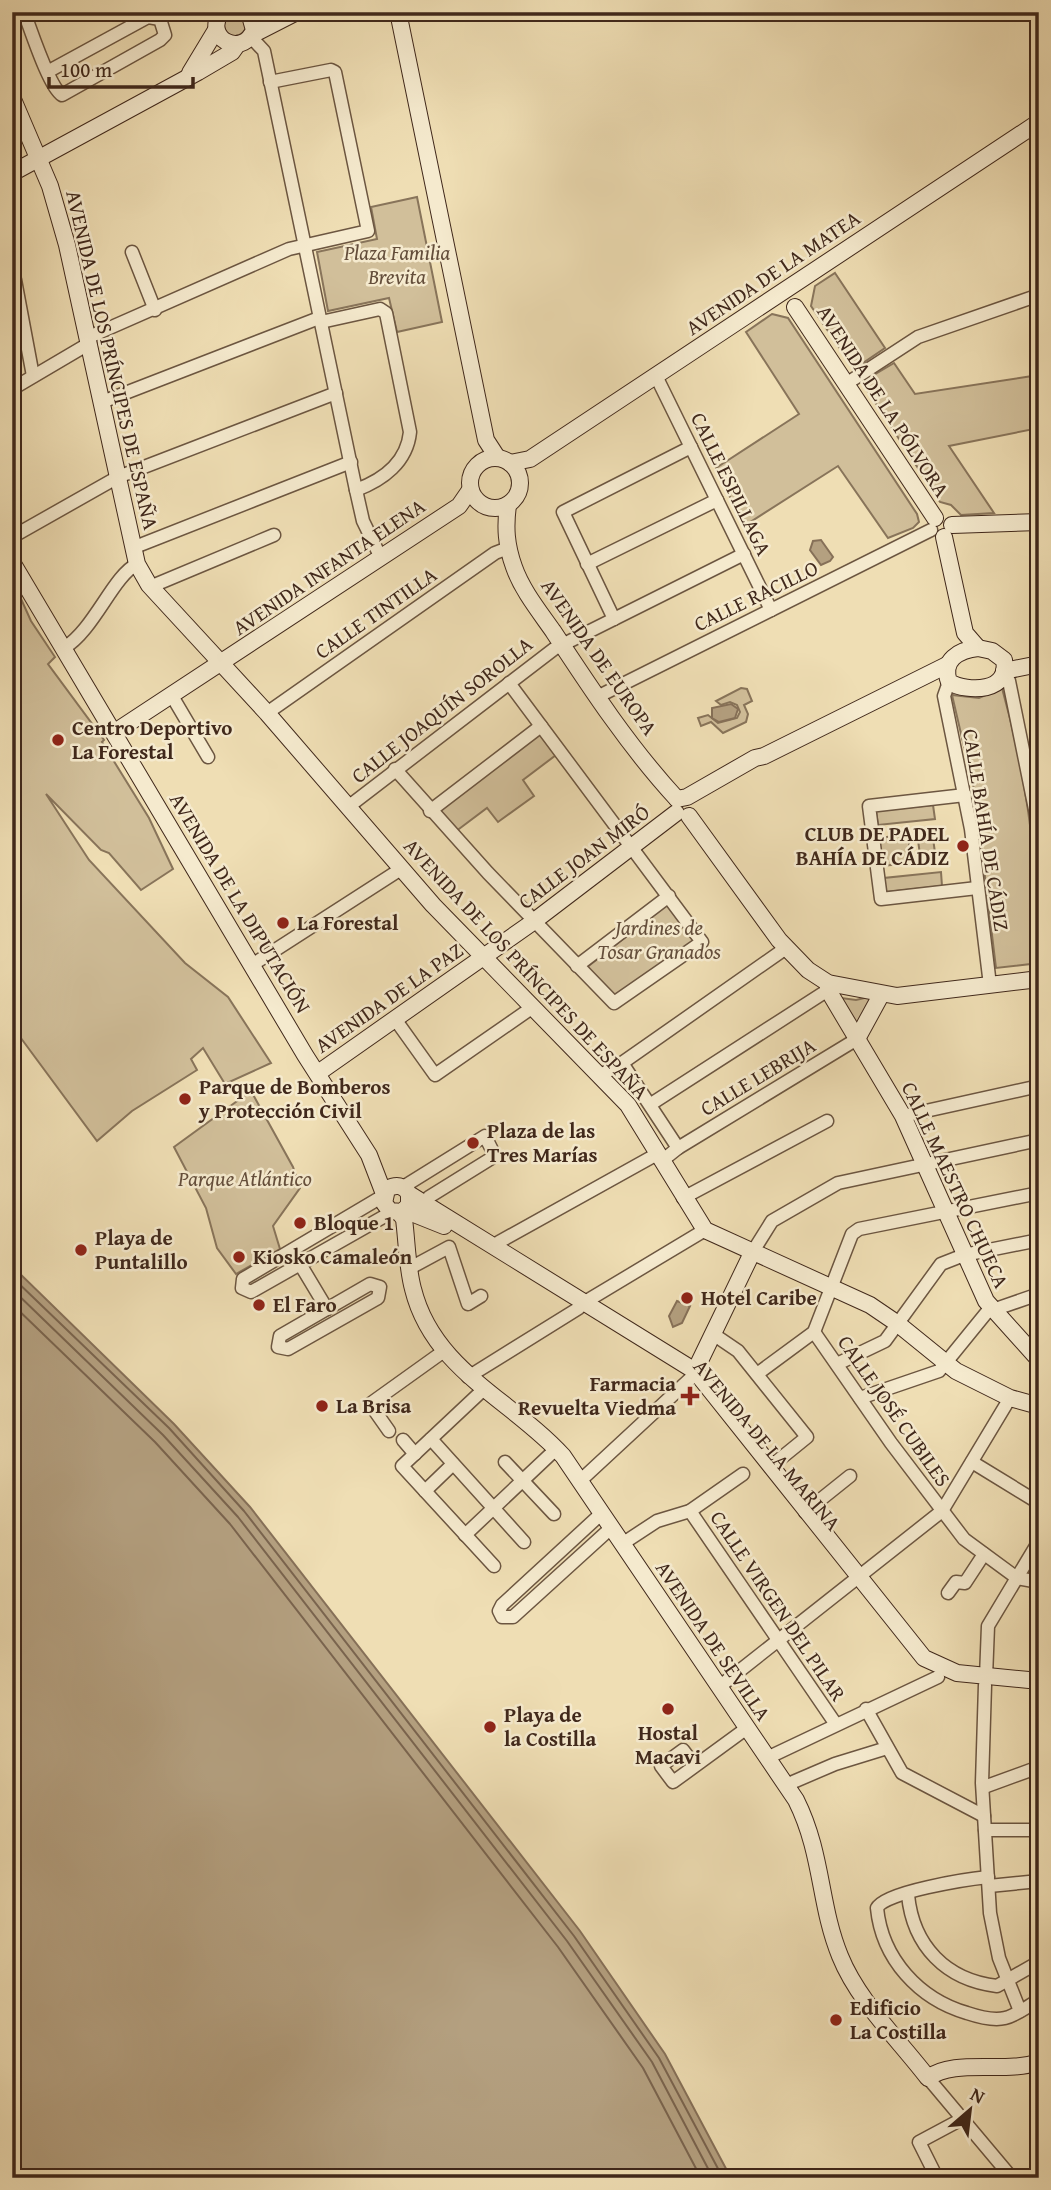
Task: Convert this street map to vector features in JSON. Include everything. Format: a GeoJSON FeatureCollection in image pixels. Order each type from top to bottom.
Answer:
{"type":"FeatureCollection","features":[{"type":"Feature","properties":{"kind":"street"},"geometry":{"type":"LineString","coordinates":[[12,17],[22,12],[57,92],[62,95],[160,40],[165,30],[161,16],[148,17],[49,71]]}},
{"type":"Feature","properties":{"kind":"street"},"geometry":{"type":"LineString","coordinates":[[247,39],[254,24],[249,12]]}},
{"type":"Feature","properties":{"kind":"street"},"geometry":{"type":"LineString","coordinates":[[12,173],[232,52],[247,39],[297,12]]}},
{"type":"Feature","properties":{"kind":"street"},"geometry":{"type":"LineString","coordinates":[[398,12],[486,440],[480,462],[471,474],[480,500],[509,505],[518,494],[509,465],[486,440]]}},
{"type":"Feature","properties":{"kind":"street"},"geometry":{"type":"LineString","coordinates":[[216,19],[222,40],[247,39],[264,51],[363,521],[381,558]]}},
{"type":"Feature","properties":{"kind":"street"},"geometry":{"type":"LineString","coordinates":[[188,75],[200,61],[216,19]]}},
{"type":"Feature","properties":{"kind":"street"},"geometry":{"type":"LineString","coordinates":[[12,388],[90,340],[289,249],[368,231],[335,72],[331,70],[270,82]]}},
{"type":"Feature","properties":{"kind":"street","name":"AVENIDA DE LOS PRÍNCIPES DE ESPAÑA"},"geometry":{"type":"LineString","coordinates":[[12,97],[59,215],[90,340],[137,556],[158,591],[401,869],[628,1105],[705,1230],[870,1305],[898,1324],[946,1364],[1010,1398],[1039,1406]]}},
{"type":"Feature","properties":{"kind":"street","name":"AVENIDA DE LA MATEA"},"geometry":{"type":"LineString","coordinates":[[509,465],[530,459],[1039,122]]}},
{"type":"Feature","properties":{"kind":"street"},"geometry":{"type":"LineString","coordinates":[[132,252],[155,310]]}},
{"type":"Feature","properties":{"kind":"street"},"geometry":{"type":"LineString","coordinates":[[12,282],[15,280],[33,376]]}},
{"type":"Feature","properties":{"kind":"street","name":"AVENIDA DE LA PÓLVORA"},"geometry":{"type":"LineString","coordinates":[[795,307],[800,294],[796,283]]}},
{"type":"Feature","properties":{"kind":"street"},"geometry":{"type":"LineString","coordinates":[[846,384],[918,337],[1039,295]]}},
{"type":"Feature","properties":{"kind":"street","name":"AVENIDA DE LA PÓLVORA"},"geometry":{"type":"LineString","coordinates":[[773,298],[783,307],[795,307]]}},
{"type":"Feature","properties":{"kind":"street","name":"AVENIDA DE LA PÓLVORA"},"geometry":{"type":"LineString","coordinates":[[795,307],[941,528],[965,633],[960,653]]}},
{"type":"Feature","properties":{"kind":"street"},"geometry":{"type":"LineString","coordinates":[[102,402],[320,320],[380,309],[386,313],[410,432],[409,446],[391,470],[356,490]]}},
{"type":"Feature","properties":{"kind":"street","name":"CALLE ESPILLAGA"},"geometry":{"type":"LineString","coordinates":[[656,376],[771,610]]}},
{"type":"Feature","properties":{"kind":"street"},"geometry":{"type":"LineString","coordinates":[[12,537],[118,477],[336,393]]}},
{"type":"Feature","properties":{"kind":"street"},"geometry":{"type":"LineString","coordinates":[[614,618],[563,512],[691,447]]}},
{"type":"Feature","properties":{"kind":"street"},"geometry":{"type":"LineString","coordinates":[[64,648],[79,636],[125,581],[137,556],[351,462]]}},
{"type":"Feature","properties":{"kind":"street"},"geometry":{"type":"LineString","coordinates":[[480,462],[509,465]]}},
{"type":"Feature","properties":{"kind":"street","name":"AVENIDA INFANTA ELENA"},"geometry":{"type":"LineString","coordinates":[[115,732],[459,506],[480,500]]}},
{"type":"Feature","properties":{"kind":"street","name":"AVENIDA DE EUROPA"},"geometry":{"type":"LineString","coordinates":[[480,500],[505,530]]}},
{"type":"Feature","properties":{"kind":"street"},"geometry":{"type":"LineString","coordinates":[[587,565],[717,500]]}},
{"type":"Feature","properties":{"kind":"street","name":"AVENIDA DE EUROPA"},"geometry":{"type":"LineString","coordinates":[[509,505],[505,530],[514,570],[561,645],[597,697],[684,805],[786,948],[828,986]]}},
{"type":"Feature","properties":{"kind":"street"},"geometry":{"type":"LineString","coordinates":[[941,528],[1039,522]]}},
{"type":"Feature","properties":{"kind":"street","name":"CALLE RACILLO"},"geometry":{"type":"LineString","coordinates":[[597,697],[941,528]]}},
{"type":"Feature","properties":{"kind":"street"},"geometry":{"type":"LineString","coordinates":[[125,581],[158,591],[274,535]]}},
{"type":"Feature","properties":{"kind":"street","name":"CALLE TINTILLA"},"geometry":{"type":"LineString","coordinates":[[267,713],[495,553],[508,548]]}},
{"type":"Feature","properties":{"kind":"street","name":"CALLE JOAQUÍN SOROLLA"},"geometry":{"type":"LineString","coordinates":[[348,807],[561,645],[744,554]]}},
{"type":"Feature","properties":{"kind":"street","name":"AVENIDA DE LA DIPUTACIÓN"},"geometry":{"type":"LineString","coordinates":[[12,562],[252,965],[369,1155],[401,1200]]}},
{"type":"Feature","properties":{"kind":"street","name":"AVENIDA DE LA PÓLVORA"},"geometry":{"type":"LineString","coordinates":[[965,633],[978,648]]}},
{"type":"Feature","properties":{"kind":"street"},"geometry":{"type":"LineString","coordinates":[[1031,665],[1004,669],[991,686],[980,690],[968,690],[948,676],[960,653],[978,648],[992,651],[1004,669],[1034,769],[1039,829]]}},
{"type":"Feature","properties":{"kind":"street","name":"CALLE JOAN MIRÓ"},"geometry":{"type":"LineString","coordinates":[[484,958],[684,805],[713,779],[921,677],[948,676]]}},
{"type":"Feature","properties":{"kind":"street","name":"CALLE BAHÍA DE CÁDIZ"},"geometry":{"type":"LineString","coordinates":[[948,676],[944,696],[965,795],[990,985]]}},
{"type":"Feature","properties":{"kind":"street"},"geometry":{"type":"LineString","coordinates":[[396,769],[430,811],[533,922],[614,1003],[702,942],[509,683]]}},
{"type":"Feature","properties":{"kind":"street"},"geometry":{"type":"LineString","coordinates":[[172,696],[208,757]]}},
{"type":"Feature","properties":{"kind":"street"},"geometry":{"type":"LineString","coordinates":[[430,811],[541,726]]}},
{"type":"Feature","properties":{"kind":"street"},"geometry":{"type":"LineString","coordinates":[[965,795],[869,806],[881,899],[977,888]]}},
{"type":"Feature","properties":{"kind":"street"},"geometry":{"type":"LineString","coordinates":[[252,965],[401,869]]}},
{"type":"Feature","properties":{"kind":"street"},"geometry":{"type":"LineString","coordinates":[[577,966],[669,896]]}},
{"type":"Feature","properties":{"kind":"street"},"geometry":{"type":"LineString","coordinates":[[601,1076],[786,948]]}},
{"type":"Feature","properties":{"kind":"street","name":"AVENIDA DE LA PAZ"},"geometry":{"type":"LineString","coordinates":[[318,1073],[484,958]]}},
{"type":"Feature","properties":{"kind":"street"},"geometry":{"type":"LineString","coordinates":[[651,1104],[828,986],[881,995],[910,995],[1039,979]]}},
{"type":"Feature","properties":{"kind":"street","name":"CALLE MAESTRO CHUECA"},"geometry":{"type":"LineString","coordinates":[[828,986],[903,1116],[986,1301],[1039,1360]]}},
{"type":"Feature","properties":{"kind":"street"},"geometry":{"type":"LineString","coordinates":[[857,1039],[881,995]]}},
{"type":"Feature","properties":{"kind":"street"},"geometry":{"type":"LineString","coordinates":[[395,1019],[435,1074],[533,1007]]}},
{"type":"Feature","properties":{"kind":"street","name":"CALLE LEBRIJA"},"geometry":{"type":"LineString","coordinates":[[496,1248],[499,1242],[678,1148],[857,1039]]}},
{"type":"Feature","properties":{"kind":"street"},"geometry":{"type":"LineString","coordinates":[[622,1063],[678,1148]]}},
{"type":"Feature","properties":{"kind":"street"},"geometry":{"type":"LineString","coordinates":[[903,1116],[1039,1086]]}},
{"type":"Feature","properties":{"kind":"street"},"geometry":{"type":"LineString","coordinates":[[683,1198],[827,1121]]}},
{"type":"Feature","properties":{"kind":"street"},"geometry":{"type":"LineString","coordinates":[[401,1200],[392,1186],[384,1195],[243,1279],[242,1288],[251,1292],[300,1264],[401,1200],[485,1136],[495,1156],[429,1197],[425,1203]]}},
{"type":"Feature","properties":{"kind":"street"},"geometry":{"type":"LineString","coordinates":[[580,1480],[693,1375],[752,1253],[772,1221],[838,1183],[1039,1140]]}},
{"type":"Feature","properties":{"kind":"street","name":"AVENIDA DE LA DIPUTACIÓN"},"geometry":{"type":"LineString","coordinates":[[369,1155],[384,1195]]}},
{"type":"Feature","properties":{"kind":"street"},"geometry":{"type":"LineString","coordinates":[[757,1374],[814,1332],[852,1234],[859,1229],[1039,1193]]}},
{"type":"Feature","properties":{"kind":"street","name":"AVENIDA DE LA MARINA"},"geometry":{"type":"LineString","coordinates":[[401,1200],[425,1203],[693,1375],[805,1512],[912,1657],[938,1676],[1039,1690]]}},
{"type":"Feature","properties":{"kind":"street","name":"AVENIDA DE LA MARINA"},"geometry":{"type":"LineString","coordinates":[[401,1200],[582,1305]]}},
{"type":"Feature","properties":{"kind":"street","name":"AVENIDA DE SEVILLA"},"geometry":{"type":"LineString","coordinates":[[401,1200],[417,1303],[444,1351],[468,1377],[556,1449],[580,1480],[786,1785],[813,1842],[834,1939],[848,1974],[928,2078],[1012,2178]]}},
{"type":"Feature","properties":{"kind":"street"},"geometry":{"type":"LineString","coordinates":[[468,1377],[705,1230]]}},
{"type":"Feature","properties":{"kind":"street"},"geometry":{"type":"LineString","coordinates":[[837,1364],[885,1341],[940,1264],[964,1255],[1039,1240]]}},
{"type":"Feature","properties":{"kind":"street"},"geometry":{"type":"LineString","coordinates":[[410,1268],[449,1247],[468,1304],[481,1296]]}},
{"type":"Feature","properties":{"kind":"street"},"geometry":{"type":"LineString","coordinates":[[292,1250],[327,1309]]}},
{"type":"Feature","properties":{"kind":"street"},"geometry":{"type":"LineString","coordinates":[[370,1284],[380,1287],[378,1298],[288,1349],[278,1347],[280,1336],[327,1309],[370,1284]]}},
{"type":"Feature","properties":{"kind":"street"},"geometry":{"type":"LineString","coordinates":[[860,1398],[939,1371],[987,1312],[1039,1294]]}},
{"type":"Feature","properties":{"kind":"street","name":"CALLE JOSÉ CUBILES"},"geometry":{"type":"LineString","coordinates":[[814,1332],[964,1539],[1017,1578]]}},
{"type":"Feature","properties":{"kind":"street"},"geometry":{"type":"LineString","coordinates":[[713,1335],[732,1344],[807,1437],[770,1467]]}},
{"type":"Feature","properties":{"kind":"street"},"geometry":{"type":"LineString","coordinates":[[389,1432],[368,1400],[444,1351]]}},
{"type":"Feature","properties":{"kind":"street","name":"AVENIDA DE LA MARINA"},"geometry":{"type":"LineString","coordinates":[[693,1375],[856,1581],[925,1658],[946,1671],[986,1681],[1039,1681]]}},
{"type":"Feature","properties":{"kind":"street"},"geometry":{"type":"LineString","coordinates":[[484,1389],[402,1466],[494,1566]]}},
{"type":"Feature","properties":{"kind":"street"},"geometry":{"type":"LineString","coordinates":[[719,1687],[942,1511],[1010,1398]]}},
{"type":"Feature","properties":{"kind":"street"},"geometry":{"type":"LineString","coordinates":[[431,1439],[524,1542]]}},
{"type":"Feature","properties":{"kind":"street"},"geometry":{"type":"LineString","coordinates":[[403,1440],[415,1454]]}},
{"type":"Feature","properties":{"kind":"street"},"geometry":{"type":"LineString","coordinates":[[465,1535],[556,1449]]}},
{"type":"Feature","properties":{"kind":"street"},"geometry":{"type":"LineString","coordinates":[[505,1462],[554,1514]]}},
{"type":"Feature","properties":{"kind":"street"},"geometry":{"type":"LineString","coordinates":[[972,1462],[1039,1503]]}},
{"type":"Feature","properties":{"kind":"street"},"geometry":{"type":"LineString","coordinates":[[425,1491],[453,1464]]}},
{"type":"Feature","properties":{"kind":"street"},"geometry":{"type":"LineString","coordinates":[[622,1544],[657,1521],[690,1511],[743,1474]]}},
{"type":"Feature","properties":{"kind":"street"},"geometry":{"type":"LineString","coordinates":[[805,1512],[850,1476]]}},
{"type":"Feature","properties":{"kind":"street","name":"CALLE VIRGEN DEL PILAR"},"geometry":{"type":"LineString","coordinates":[[690,1511],[835,1723]]}},
{"type":"Feature","properties":{"kind":"street"},"geometry":{"type":"LineString","coordinates":[[602,1513],[502,1605],[499,1611],[502,1617],[513,1617],[611,1528]]}},
{"type":"Feature","properties":{"kind":"street"},"geometry":{"type":"LineString","coordinates":[[1020,2011],[995,1942],[988,1882],[982,1783],[988,1626],[1039,1541]]}},
{"type":"Feature","properties":{"kind":"street"},"geometry":{"type":"LineString","coordinates":[[948,1593],[956,1582],[964,1583],[984,1554]]}},
{"type":"Feature","properties":{"kind":"street"},"geometry":{"type":"LineString","coordinates":[[1017,1578],[1039,1582]]}},
{"type":"Feature","properties":{"kind":"street"},"geometry":{"type":"LineString","coordinates":[[767,1758],[835,1723],[938,1676]]}},
{"type":"Feature","properties":{"kind":"street"},"geometry":{"type":"LineString","coordinates":[[866,1709],[902,1773],[984,1816]]}},
{"type":"Feature","properties":{"kind":"street"},"geometry":{"type":"LineString","coordinates":[[695,1766],[747,1728]]}},
{"type":"Feature","properties":{"kind":"street"},"geometry":{"type":"LineString","coordinates":[[786,1785],[835,1764],[887,1748]]}},
{"type":"Feature","properties":{"kind":"street"},"geometry":{"type":"LineString","coordinates":[[984,1787],[1039,1767]]}},
{"type":"Feature","properties":{"kind":"street"},"geometry":{"type":"LineString","coordinates":[[985,1830],[1039,1830]]}},
{"type":"Feature","properties":{"kind":"street"},"geometry":{"type":"LineString","coordinates":[[1039,1881],[959,1880],[908,1895],[886,1898],[877,1908],[885,1938],[906,1976],[929,1998],[959,2011],[995,2019],[1020,2011],[1039,2000]]}},
{"type":"Feature","properties":{"kind":"street"},"geometry":{"type":"LineString","coordinates":[[908,1895],[916,1928],[940,1964],[951,1972],[997,1986],[1039,1962]]}},
{"type":"Feature","properties":{"kind":"street"},"geometry":{"type":"LineString","coordinates":[[928,2078],[940,2069],[1014,2068],[1039,2062]]}},
{"type":"Feature","properties":{"kind":"street"},"geometry":{"type":"LineString","coordinates":[[937,2178],[919,2142],[962,2119]]}},
{"type":"Feature","properties":{"kind":"green space"},"geometry":{"type":"Polygon","coordinates":[[[235,14],[243,17],[246,25],[243,33],[235,36],[227,33],[224,25],[227,17],[235,14]]]}},
{"type":"Feature","properties":{"kind":"green space","name":"Plaza Familia Brevita"},"geometry":{"type":"Polygon","coordinates":[[[417,197],[442,322],[397,332],[389,298],[328,311],[317,252],[377,239],[371,207],[417,197]]]}},
{"type":"Feature","properties":{"kind":"green space"},"geometry":{"type":"Polygon","coordinates":[[[835,273],[885,348],[854,369],[811,306],[815,286],[835,273]]]}},
{"type":"Feature","properties":{"kind":"green space"},"geometry":{"type":"Polygon","coordinates":[[[772,314],[788,318],[917,514],[919,522],[913,528],[888,538],[838,466],[744,526],[716,468],[799,414],[746,332],[772,314]]]}},
{"type":"Feature","properties":{"kind":"green space"},"geometry":{"type":"Polygon","coordinates":[[[894,363],[915,394],[1039,375],[1039,428],[949,446],[994,513],[961,515],[951,505],[940,502],[862,382],[894,363]]]}},
{"type":"Feature","properties":{"kind":"green space"},"geometry":{"type":"Polygon","coordinates":[[[17,590],[31,621],[55,657],[48,664],[104,740],[102,742],[149,818],[173,869],[141,890],[109,853],[101,850],[46,794],[89,860],[185,963],[228,997],[271,1063],[225,1084],[203,1048],[191,1059],[197,1070],[132,1111],[97,1141],[12,1026],[12,592],[17,590]]]}},
{"type":"Feature","properties":{"kind":"green space"},"geometry":{"type":"Polygon","coordinates":[[[741,688],[747,689],[752,701],[744,705],[748,714],[746,722],[723,733],[711,722],[701,726],[698,718],[708,715],[718,723],[737,718],[740,712],[737,705],[730,702],[721,705],[716,701],[741,688]]]}},
{"type":"Feature","properties":{"kind":"green space"},"geometry":{"type":"Polygon","coordinates":[[[1002,688],[1030,824],[1037,894],[1039,963],[996,968],[975,794],[952,695],[979,698],[1002,688]]]}},
{"type":"Feature","properties":{"kind":"green space"},"geometry":{"type":"Polygon","coordinates":[[[540,733],[556,755],[523,780],[534,796],[498,822],[487,808],[455,832],[437,812],[540,733]]]}},
{"type":"Feature","properties":{"kind":"green space"},"geometry":{"type":"Polygon","coordinates":[[[933,805],[935,819],[878,825],[876,811],[933,805]]]}},
{"type":"Feature","properties":{"kind":"green space"},"geometry":{"type":"Polygon","coordinates":[[[932,831],[936,860],[921,862],[917,833],[932,831]]]}},
{"type":"Feature","properties":{"kind":"green space"},"geometry":{"type":"Polygon","coordinates":[[[908,834],[911,863],[882,866],[879,838],[908,834]]]}},
{"type":"Feature","properties":{"kind":"green space"},"geometry":{"type":"Polygon","coordinates":[[[941,872],[942,886],[886,892],[884,878],[941,872]]]}},
{"type":"Feature","properties":{"kind":"green space","name":"Jardines de Tosar Granados"},"geometry":{"type":"Polygon","coordinates":[[[669,903],[697,941],[615,997],[586,968],[669,903]]]}},
{"type":"Feature","properties":{"kind":"green space"},"geometry":{"type":"Polygon","coordinates":[[[873,996],[856,1032],[834,997],[856,1000],[873,996]]]}},
{"type":"Feature","properties":{"kind":"green space","name":"Parque Atlántico"},"geometry":{"type":"Polygon","coordinates":[[[251,1091],[293,1167],[300,1188],[273,1226],[280,1249],[236,1274],[217,1248],[206,1208],[174,1147],[251,1091]]]}},
{"type":"Feature","properties":{"kind":"water"},"geometry":{"type":"Polygon","coordinates":[[[821,540],[833,557],[821,565],[810,550],[813,541],[821,540]]]}},
{"type":"Feature","properties":{"kind":"water"},"geometry":{"type":"Polygon","coordinates":[[[731,704],[738,709],[735,718],[719,722],[712,718],[712,708],[731,704]]]}},
{"type":"Feature","properties":{"kind":"water"},"geometry":{"type":"Polygon","coordinates":[[[12,1266],[174,1424],[250,1507],[580,1931],[665,2054],[731,2178],[12,2178],[12,1266]]]}},
{"type":"Feature","properties":{"kind":"water"},"geometry":{"type":"Polygon","coordinates":[[[677,1301],[690,1306],[682,1323],[673,1327],[669,1316],[677,1301]]]}},
{"type":"Feature","properties":{"kind":"place","name":"Centro Deportivo La Forestal"},"geometry":{"type":"Point","coordinates":[58,740]}},
{"type":"Feature","properties":{"kind":"place","name":"CLUB DE PADEL BAHÍA DE CÁDIZ"},"geometry":{"type":"Point","coordinates":[963,846]}},
{"type":"Feature","properties":{"kind":"place","name":"La Forestal"},"geometry":{"type":"Point","coordinates":[283,923]}},
{"type":"Feature","properties":{"kind":"place","name":"Parque de Bomberos y Protección Civil"},"geometry":{"type":"Point","coordinates":[185,1099]}},
{"type":"Feature","properties":{"kind":"place","name":"Plaza de las Tres Marías"},"geometry":{"type":"Point","coordinates":[473,1143]}},
{"type":"Feature","properties":{"kind":"place","name":"Bloque 1"},"geometry":{"type":"Point","coordinates":[300,1223]}},
{"type":"Feature","properties":{"kind":"place","name":"Playa de Puntalillo"},"geometry":{"type":"Point","coordinates":[81,1250]}},
{"type":"Feature","properties":{"kind":"place","name":"Kiosko Camaleón"},"geometry":{"type":"Point","coordinates":[239,1257]}},
{"type":"Feature","properties":{"kind":"place","name":"Hotel Caribe"},"geometry":{"type":"Point","coordinates":[687,1298]}},
{"type":"Feature","properties":{"kind":"place","name":"El Faro"},"geometry":{"type":"Point","coordinates":[259,1305]}},
{"type":"Feature","properties":{"kind":"place","name":"Farmacia Revuelta Viedma"},"geometry":{"type":"Point","coordinates":[690,1396]}},
{"type":"Feature","properties":{"kind":"place","name":"La Brisa"},"geometry":{"type":"Point","coordinates":[322,1406]}},
{"type":"Feature","properties":{"kind":"place","name":"Hostal Macavi"},"geometry":{"type":"Point","coordinates":[668,1709]}},
{"type":"Feature","properties":{"kind":"place","name":"Playa de la Costilla"},"geometry":{"type":"Point","coordinates":[490,1727]}},
{"type":"Feature","properties":{"kind":"place","name":"Edificio La Costilla"},"geometry":{"type":"Point","coordinates":[836,2020]}}]}
